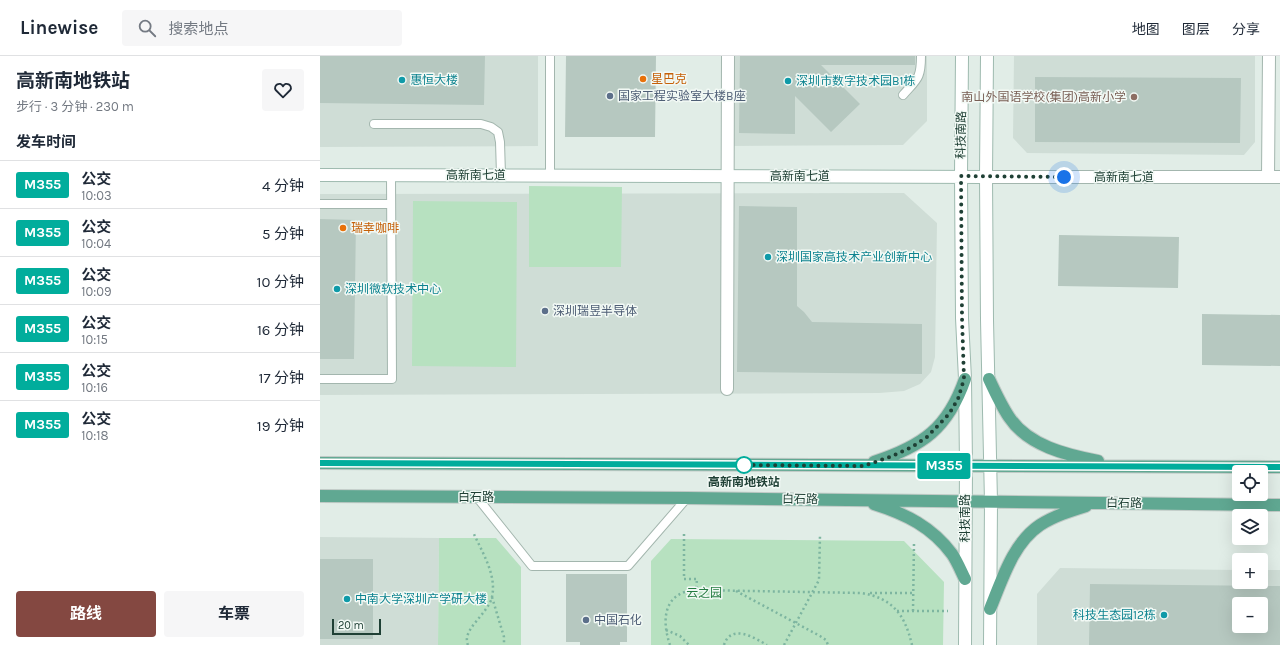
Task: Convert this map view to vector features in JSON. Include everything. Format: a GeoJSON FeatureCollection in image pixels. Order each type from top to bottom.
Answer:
{"type":"FeatureCollection","features":[{"type":"Feature","properties":{"kind":"main road"},"geometry":{"type":"LineString","coordinates":[[727,389],[728,56]]}},
{"type":"Feature","properties":{"kind":"main road","name":"科技南路"},"geometry":{"type":"LineString","coordinates":[[962,56],[962,318],[966,466],[964,645]]}},
{"type":"Feature","properties":{"kind":"main road","name":"科技南路"},"geometry":{"type":"LineString","coordinates":[[987,56],[987,320],[991,502],[990,645]]}},
{"type":"Feature","properties":{"kind":"main road"},"geometry":{"type":"LineString","coordinates":[[1269,56],[1274,177]]}},
{"type":"Feature","properties":{"kind":"main road","name":"高新南七道"},"geometry":{"type":"LineString","coordinates":[[320,175],[1274,177]]}},
{"type":"Feature","properties":{"kind":"main road"},"geometry":{"type":"LineString","coordinates":[[863,466],[906,450],[927,437],[949,414],[958,399],[964,379]]}},
{"type":"Feature","properties":{"kind":"main road"},"geometry":{"type":"LineString","coordinates":[[989,379],[1010,418],[1021,430],[1036,441],[1053,450],[1085,459],[1126,466]]}},
{"type":"Feature","properties":{"kind":"main road"},"geometry":{"type":"LineString","coordinates":[[320,463],[1280,467]]}},
{"type":"Feature","properties":{"kind":"main road","name":"白石路"},"geometry":{"type":"LineString","coordinates":[[320,496],[476,496],[1280,505]]}},
{"type":"Feature","properties":{"kind":"main road"},"geometry":{"type":"LineString","coordinates":[[864,500],[899,512],[925,526],[941,540],[953,555],[965,579]]}},
{"type":"Feature","properties":{"kind":"main road"},"geometry":{"type":"LineString","coordinates":[[990,609],[1009,564],[1028,534],[1040,525],[1058,516],[1094,503]]}},
{"type":"Feature","properties":{"kind":"lane"},"geometry":{"type":"LineString","coordinates":[[550,56],[550,175]]}},
{"type":"Feature","properties":{"kind":"lane"},"geometry":{"type":"LineString","coordinates":[[903,95],[920,76],[921,56]]}},
{"type":"Feature","properties":{"kind":"lane"},"geometry":{"type":"LineString","coordinates":[[374,124],[481,124],[491,127],[498,132],[501,175]]}},
{"type":"Feature","properties":{"kind":"lane"},"geometry":{"type":"LineString","coordinates":[[320,379],[392,379],[391,175]]}},
{"type":"Feature","properties":{"kind":"lane"},"geometry":{"type":"LineString","coordinates":[[320,204],[391,204]]}},
{"type":"Feature","properties":{"kind":"lane"},"geometry":{"type":"LineString","coordinates":[[476,496],[532,566],[628,566],[686,498]]}},
{"type":"Feature","properties":{"kind":"path"},"geometry":{"type":"LineString","coordinates":[[473,532],[488,564],[493,581],[492,596],[504,637],[504,645]]}},
{"type":"Feature","properties":{"kind":"path"},"geometry":{"type":"LineString","coordinates":[[684,534],[684,579],[696,579],[696,590]]}},
{"type":"Feature","properties":{"kind":"path"},"geometry":{"type":"LineString","coordinates":[[784,645],[819,580],[820,535]]}},
{"type":"Feature","properties":{"kind":"path"},"geometry":{"type":"LineString","coordinates":[[913,611],[914,543]]}},
{"type":"Feature","properties":{"kind":"path"},"geometry":{"type":"LineString","coordinates":[[670,645],[666,630],[668,609],[672,600],[677,595],[686,591],[914,593]]}},
{"type":"Feature","properties":{"kind":"path"},"geometry":{"type":"LineString","coordinates":[[735,591],[820,636],[826,640],[828,645]]}},
{"type":"Feature","properties":{"kind":"path"},"geometry":{"type":"LineString","coordinates":[[861,593],[875,595],[886,600],[897,611],[906,627],[912,645]]}},
{"type":"Feature","properties":{"kind":"path"},"geometry":{"type":"LineString","coordinates":[[468,645],[466,638],[468,631],[486,609],[492,596]]}},
{"type":"Feature","properties":{"kind":"path"},"geometry":{"type":"LineString","coordinates":[[897,611],[948,612]]}},
{"type":"Feature","properties":{"kind":"path"},"geometry":{"type":"LineString","coordinates":[[666,630],[680,636],[689,645]]}},
{"type":"Feature","properties":{"kind":"path"},"geometry":{"type":"LineString","coordinates":[[724,645],[730,636],[744,634],[767,645]]}},
{"type":"Feature","properties":{"kind":"shaded area"},"geometry":{"type":"Polygon","coordinates":[[[320,56],[538,56],[538,146],[320,147],[320,56]]]}},
{"type":"Feature","properties":{"kind":"shaded area"},"geometry":{"type":"Polygon","coordinates":[[[728,56],[927,56],[927,121],[903,145],[728,146],[728,56]]]}},
{"type":"Feature","properties":{"kind":"shaded area","name":"南山外国语学校(集团)高新小学"},"geometry":{"type":"Polygon","coordinates":[[[1014,56],[1255,56],[1255,142],[1244,155],[1027,153],[1013,138],[1014,56]]]}},
{"type":"Feature","properties":{"kind":"shaded area"},"geometry":{"type":"Polygon","coordinates":[[[904,193],[937,223],[935,357],[931,372],[920,384],[904,391],[879,393],[320,395],[320,194],[904,193]]]}},
{"type":"Feature","properties":{"kind":"shaded area"},"geometry":{"type":"Polygon","coordinates":[[[320,537],[439,538],[438,645],[320,645],[320,537]]]}},
{"type":"Feature","properties":{"kind":"shaded area","name":"科技生态园12栋"},"geometry":{"type":"Polygon","coordinates":[[[1060,568],[1232,570],[1232,589],[1268,589],[1268,570],[1280,570],[1280,645],[1037,645],[1037,594],[1060,568]]]}},
{"type":"Feature","properties":{"kind":"green space"},"geometry":{"type":"Polygon","coordinates":[[[529,186],[622,187],[621,267],[529,267],[529,186]]]}},
{"type":"Feature","properties":{"kind":"green space"},"geometry":{"type":"Polygon","coordinates":[[[413,201],[517,202],[516,367],[412,366],[413,201]]]}},
{"type":"Feature","properties":{"kind":"green space"},"geometry":{"type":"Polygon","coordinates":[[[439,538],[496,538],[521,567],[521,645],[438,645],[439,538]]]}},
{"type":"Feature","properties":{"kind":"green space","name":"云之园"},"geometry":{"type":"Polygon","coordinates":[[[671,539],[904,541],[944,582],[943,645],[651,645],[651,561],[671,539]]]}},
{"type":"Feature","properties":{"kind":"building","name":"惠恒大楼"},"geometry":{"type":"Polygon","coordinates":[[[320,56],[485,56],[484,105],[320,103],[320,56]]]}},
{"type":"Feature","properties":{"kind":"building","name":"国家工程实验室大楼B座"},"geometry":{"type":"Polygon","coordinates":[[[566,56],[656,56],[655,137],[565,137],[566,56]]]}},
{"type":"Feature","properties":{"kind":"building","name":"深圳市数字技术园B1栋"},"geometry":{"type":"Polygon","coordinates":[[[740,56],[915,56],[915,65],[821,65],[860,104],[831,132],[795,96],[795,134],[739,133],[740,56]]]}},
{"type":"Feature","properties":{"kind":"building"},"geometry":{"type":"Polygon","coordinates":[[[1035,77],[1241,78],[1240,143],[1035,142],[1035,77]]]}},
{"type":"Feature","properties":{"kind":"building","name":"深圳国家高技术产业创新中心"},"geometry":{"type":"Polygon","coordinates":[[[739,206],[797,207],[797,306],[812,322],[922,324],[922,374],[737,372],[739,206]]]}},
{"type":"Feature","properties":{"kind":"building","name":"深圳微软技术中心"},"geometry":{"type":"Polygon","coordinates":[[[320,219],[356,220],[354,359],[320,359],[320,219]]]}},
{"type":"Feature","properties":{"kind":"building"},"geometry":{"type":"Polygon","coordinates":[[[1059,235],[1179,237],[1178,288],[1058,286],[1059,235]]]}},
{"type":"Feature","properties":{"kind":"building"},"geometry":{"type":"Polygon","coordinates":[[[1202,314],[1280,315],[1280,366],[1202,365],[1202,314]]]}},
{"type":"Feature","properties":{"kind":"building","name":"中南大学深圳产学研大楼"},"geometry":{"type":"Polygon","coordinates":[[[320,559],[373,559],[373,639],[320,639],[320,559]]]}},
{"type":"Feature","properties":{"kind":"building"},"geometry":{"type":"Polygon","coordinates":[[[566,574],[627,574],[627,642],[620,642],[620,645],[580,645],[580,642],[566,642],[566,574]]]}},
{"type":"Feature","properties":{"kind":"building","name":"科技生态园12栋"},"geometry":{"type":"Polygon","coordinates":[[[1090,584],[1232,585],[1232,589],[1268,589],[1268,586],[1280,586],[1280,645],[1089,645],[1090,584]]]}},
{"type":"Feature","properties":{"kind":"bus line","name":"M355"},"geometry":{"type":"LineString","coordinates":[[320,463],[1280,467]]}},
{"type":"Feature","properties":{"kind":"place","name":"星巴克"},"geometry":{"type":"Point","coordinates":[643,79]}},
{"type":"Feature","properties":{"kind":"place","name":"惠恒大楼"},"geometry":{"type":"Point","coordinates":[402,80]}},
{"type":"Feature","properties":{"kind":"place","name":"深圳市数字技术园B1栋"},"geometry":{"type":"Point","coordinates":[788,81]}},
{"type":"Feature","properties":{"kind":"place","name":"国家工程实验室大楼B座"},"geometry":{"type":"Point","coordinates":[610,96]}},
{"type":"Feature","properties":{"kind":"place","name":"南山外国语学校(集团)高新小学"},"geometry":{"type":"Point","coordinates":[1134,97]}},
{"type":"Feature","properties":{"kind":"place","name":"瑞幸咖啡"},"geometry":{"type":"Point","coordinates":[343,228]}},
{"type":"Feature","properties":{"kind":"place","name":"深圳国家高技术产业创新中心"},"geometry":{"type":"Point","coordinates":[768,257]}},
{"type":"Feature","properties":{"kind":"place","name":"深圳微软技术中心"},"geometry":{"type":"Point","coordinates":[337,289]}},
{"type":"Feature","properties":{"kind":"place","name":"深圳瑞昱半导体"},"geometry":{"type":"Point","coordinates":[545,311]}},
{"type":"Feature","properties":{"kind":"place","name":"高新南地铁站"},"geometry":{"type":"Point","coordinates":[744,465]}},
{"type":"Feature","properties":{"kind":"place","name":"中南大学深圳产学研大楼"},"geometry":{"type":"Point","coordinates":[347,599]}},
{"type":"Feature","properties":{"kind":"place","name":"科技生态园12栋"},"geometry":{"type":"Point","coordinates":[1164,615]}},
{"type":"Feature","properties":{"kind":"place","name":"中国石化"},"geometry":{"type":"Point","coordinates":[586,620]}},
{"type":"Feature","properties":{"kind":"route"},"geometry":{"type":"LineString","coordinates":[[744,465],[738,465],[863,466],[890,457],[912,447],[927,437],[949,414],[958,399],[964,379],[961,176],[1064,177]]}}]}
